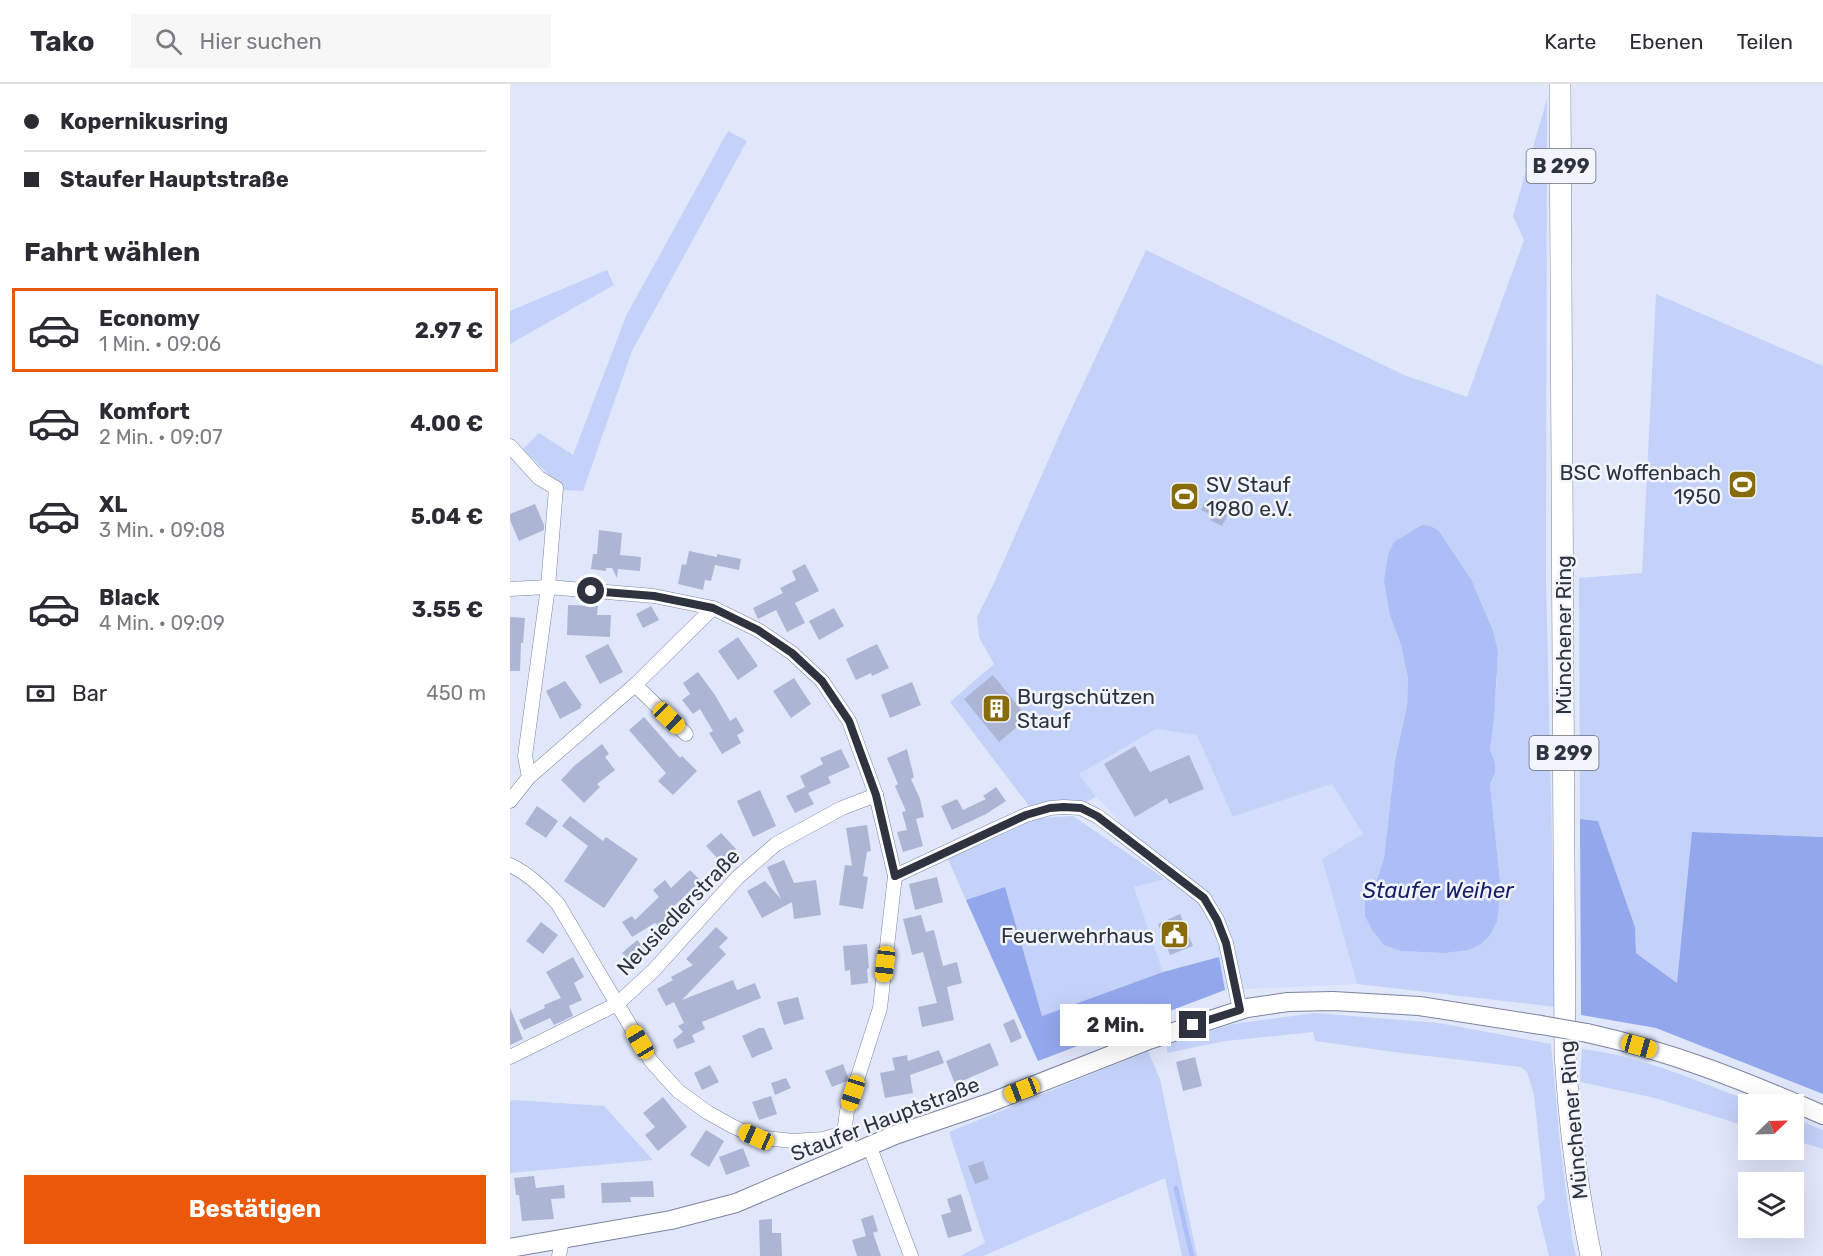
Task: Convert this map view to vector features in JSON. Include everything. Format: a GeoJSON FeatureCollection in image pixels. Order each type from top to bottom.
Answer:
{"type":"FeatureCollection","features":[{"type":"Feature","properties":{"kind":"main road","name":"Münchener Ring"},"geometry":{"type":"LineString","coordinates":[[1560,84],[1565,1053],[1575,1167],[1591,1256]]}},
{"type":"Feature","properties":{"kind":"street"},"geometry":{"type":"LineString","coordinates":[[510,446],[539,478],[556,488],[548,587],[525,756],[529,777]]}},
{"type":"Feature","properties":{"kind":"street"},"geometry":{"type":"LineString","coordinates":[[510,589],[548,587],[654,596],[713,608],[758,630],[792,653],[822,681],[849,721],[876,795],[895,876],[880,1008],[847,1111],[844,1133]]}},
{"type":"Feature","properties":{"kind":"street"},"geometry":{"type":"LineString","coordinates":[[510,801],[529,777],[636,685],[713,608]]}},
{"type":"Feature","properties":{"kind":"street"},"geometry":{"type":"LineString","coordinates":[[636,685],[686,734]]}},
{"type":"Feature","properties":{"kind":"street","name":"Neusiedlerstraße"},"geometry":{"type":"LineString","coordinates":[[510,1057],[617,1004],[653,971],[738,877],[776,844],[842,808],[876,795]]}},
{"type":"Feature","properties":{"kind":"street"},"geometry":{"type":"LineString","coordinates":[[895,876],[1026,815],[1050,808],[1081,808],[1104,822],[1204,898],[1217,920],[1226,943],[1240,1010]]}},
{"type":"Feature","properties":{"kind":"street"},"geometry":{"type":"LineString","coordinates":[[510,865],[540,886],[558,904],[651,1061],[678,1090],[707,1112],[756,1137],[793,1141],[823,1139],[844,1133]]}},
{"type":"Feature","properties":{"kind":"street","name":"Staufer Hauptstraße"},"geometry":{"type":"LineString","coordinates":[[510,1248],[560,1248],[721,1208],[861,1149],[989,1103],[1149,1040],[1240,1010],[1288,1002],[1333,1001],[1419,1006],[1587,1033],[1639,1046],[1736,1077],[1823,1115]]}},
{"type":"Feature","properties":{"kind":"street"},"geometry":{"type":"LineString","coordinates":[[844,1133],[861,1149],[912,1256]]}},
{"type":"Feature","properties":{"kind":"shaded area"},"geometry":{"type":"Polygon","coordinates":[[[1547,99],[1546,583],[1556,1007],[1357,984],[1322,859],[1363,834],[1332,784],[1233,817],[1197,735],[1156,729],[1079,774],[1096,797],[1084,803],[1032,810],[950,702],[994,664],[979,637],[977,617],[1146,250],[1404,375],[1467,397],[1524,240],[1513,216],[1547,99]],[[1431,526],[1384,582],[1390,616],[1401,645],[1408,678],[1407,706],[1395,761],[1384,858],[1377,879],[1365,899],[1401,951],[1443,953],[1500,881],[1490,784],[1495,773],[1495,762],[1490,750],[1497,679],[1471,579],[1439,531],[1431,526]]]}},
{"type":"Feature","properties":{"kind":"shaded area"},"geometry":{"type":"Polygon","coordinates":[[[728,131],[747,141],[632,351],[583,491],[564,490],[523,449],[539,433],[573,455],[626,316],[728,131]]]}},
{"type":"Feature","properties":{"kind":"shaded area"},"geometry":{"type":"Polygon","coordinates":[[[607,270],[614,285],[510,344],[510,311],[607,270]]]}},
{"type":"Feature","properties":{"kind":"shaded area","name":"BSC Woffenbach 1950"},"geometry":{"type":"Polygon","coordinates":[[[1656,294],[1823,366],[1823,837],[1693,832],[1677,983],[1636,953],[1635,927],[1598,821],[1580,819],[1579,578],[1642,573],[1656,294]]]}},
{"type":"Feature","properties":{"kind":"shaded area"},"geometry":{"type":"Polygon","coordinates":[[[1156,729],[1197,735],[1234,817],[1332,784],[1363,834],[1322,860],[1357,984],[1225,990],[1219,957],[1163,972],[1134,887],[1165,879],[1181,871],[1124,826],[1096,797],[1079,774],[1156,729]]]}},
{"type":"Feature","properties":{"kind":"shaded area"},"geometry":{"type":"Polygon","coordinates":[[[1073,816],[1165,879],[1134,887],[1163,972],[1042,1016],[1005,887],[966,900],[948,859],[1038,818],[1073,816]]]}},
{"type":"Feature","properties":{"kind":"shaded area"},"geometry":{"type":"Polygon","coordinates":[[[1580,819],[1598,821],[1635,927],[1636,953],[1677,983],[1692,832],[1823,837],[1823,1094],[1656,1028],[1581,1015],[1580,819]]]}},
{"type":"Feature","properties":{"kind":"shaded area"},"geometry":{"type":"Polygon","coordinates":[[[1005,887],[1042,1016],[1163,972],[1219,957],[1225,990],[1038,1061],[966,900],[1005,887]]]}},
{"type":"Feature","properties":{"kind":"shaded area"},"geometry":{"type":"Polygon","coordinates":[[[1315,1013],[1439,1023],[1551,1044],[1560,1144],[1576,1256],[1549,1256],[1537,1207],[1545,1199],[1534,1095],[1527,1072],[1521,1067],[1315,1041],[1313,1032],[1225,1041],[1167,1053],[1167,1045],[1233,1024],[1315,1013]]]}},
{"type":"Feature","properties":{"kind":"shaded area"},"geometry":{"type":"Polygon","coordinates":[[[1582,1049],[1626,1057],[1738,1097],[1738,1124],[1655,1098],[1580,1082],[1582,1049]]]}},
{"type":"Feature","properties":{"kind":"shaded area"},"geometry":{"type":"Polygon","coordinates":[[[1148,1051],[1160,1079],[1197,1256],[1182,1256],[1165,1178],[983,1256],[960,1256],[985,1243],[949,1132],[1148,1051]]]}},
{"type":"Feature","properties":{"kind":"shaded area"},"geometry":{"type":"Polygon","coordinates":[[[510,1101],[604,1106],[653,1160],[510,1173],[510,1101]]]}},
{"type":"Feature","properties":{"kind":"shaded area"},"geometry":{"type":"Polygon","coordinates":[[[1804,1122],[1823,1130],[1823,1149],[1804,1143],[1804,1122]]]}},
{"type":"Feature","properties":{"kind":"water","name":"Staufer Weiher"},"geometry":{"type":"Polygon","coordinates":[[[1422,525],[1431,526],[1439,531],[1471,579],[1493,631],[1498,652],[1490,750],[1495,762],[1495,773],[1490,784],[1500,881],[1497,921],[1490,935],[1480,945],[1468,950],[1443,953],[1401,951],[1384,945],[1372,930],[1365,916],[1365,899],[1377,879],[1384,858],[1395,761],[1407,706],[1408,678],[1401,645],[1390,616],[1384,582],[1388,555],[1394,542],[1422,525]]]}},
{"type":"Feature","properties":{"kind":"building"},"geometry":{"type":"Polygon","coordinates":[[[1206,500],[1230,511],[1222,526],[1210,520],[1212,515],[1201,510],[1206,500]]]}},
{"type":"Feature","properties":{"kind":"building"},"geometry":{"type":"Polygon","coordinates":[[[535,504],[544,530],[519,541],[510,520],[510,514],[535,504]]]}},
{"type":"Feature","properties":{"kind":"building"},"geometry":{"type":"Polygon","coordinates":[[[599,530],[622,533],[620,555],[641,557],[640,571],[618,569],[617,578],[612,568],[606,568],[606,571],[591,569],[593,554],[597,554],[599,530]]]}},
{"type":"Feature","properties":{"kind":"building"},"geometry":{"type":"Polygon","coordinates":[[[689,551],[741,559],[739,570],[715,565],[711,581],[705,580],[703,590],[678,584],[682,564],[686,565],[689,551]]]}},
{"type":"Feature","properties":{"kind":"building"},"geometry":{"type":"Polygon","coordinates":[[[805,564],[819,591],[795,603],[805,623],[787,632],[776,610],[758,619],[753,608],[783,593],[780,588],[796,580],[792,571],[805,564]]]}},
{"type":"Feature","properties":{"kind":"building"},"geometry":{"type":"Polygon","coordinates":[[[568,605],[598,606],[597,615],[611,615],[610,637],[567,635],[568,605]]]}},
{"type":"Feature","properties":{"kind":"building"},"geometry":{"type":"Polygon","coordinates":[[[651,606],[659,620],[643,628],[636,614],[651,606]]]}},
{"type":"Feature","properties":{"kind":"building"},"geometry":{"type":"Polygon","coordinates":[[[834,608],[844,626],[819,640],[809,621],[834,608]]]}},
{"type":"Feature","properties":{"kind":"building"},"geometry":{"type":"Polygon","coordinates":[[[510,617],[525,618],[520,671],[510,671],[510,617]]]}},
{"type":"Feature","properties":{"kind":"building"},"geometry":{"type":"Polygon","coordinates":[[[738,637],[758,666],[738,680],[718,651],[738,637]]]}},
{"type":"Feature","properties":{"kind":"building"},"geometry":{"type":"Polygon","coordinates":[[[608,644],[623,672],[600,684],[585,656],[608,644]]]}},
{"type":"Feature","properties":{"kind":"building"},"geometry":{"type":"Polygon","coordinates":[[[877,644],[889,668],[856,680],[846,659],[877,644]]]}},
{"type":"Feature","properties":{"kind":"building"},"geometry":{"type":"Polygon","coordinates":[[[698,672],[730,721],[736,717],[744,731],[737,735],[741,743],[722,754],[709,733],[713,731],[700,709],[693,714],[682,700],[690,694],[683,683],[698,672]]]}},
{"type":"Feature","properties":{"kind":"building","name":"Burgschützen Stauf"},"geometry":{"type":"Polygon","coordinates":[[[993,675],[1028,718],[999,742],[964,699],[993,675]]]}},
{"type":"Feature","properties":{"kind":"building"},"geometry":{"type":"Polygon","coordinates":[[[794,678],[811,704],[791,718],[773,691],[794,678]]]}},
{"type":"Feature","properties":{"kind":"building"},"geometry":{"type":"Polygon","coordinates":[[[565,681],[582,705],[581,708],[560,719],[546,691],[565,681]]]}},
{"type":"Feature","properties":{"kind":"building"},"geometry":{"type":"Polygon","coordinates":[[[912,682],[921,705],[890,718],[881,695],[912,682]]]}},
{"type":"Feature","properties":{"kind":"building"},"geometry":{"type":"Polygon","coordinates":[[[644,717],[680,758],[682,756],[697,771],[673,795],[658,781],[666,773],[629,730],[644,717]]]}},
{"type":"Feature","properties":{"kind":"building"},"geometry":{"type":"Polygon","coordinates":[[[602,744],[609,754],[605,757],[615,770],[597,784],[600,787],[584,803],[561,780],[574,766],[602,744]]]}},
{"type":"Feature","properties":{"kind":"building"},"geometry":{"type":"Polygon","coordinates":[[[1135,746],[1150,772],[1189,755],[1204,789],[1169,804],[1167,798],[1135,817],[1104,764],[1135,746]]]}},
{"type":"Feature","properties":{"kind":"building"},"geometry":{"type":"Polygon","coordinates":[[[841,749],[850,767],[828,777],[831,783],[808,793],[814,804],[795,813],[786,796],[805,787],[800,776],[823,764],[820,758],[841,749]]]}},
{"type":"Feature","properties":{"kind":"building"},"geometry":{"type":"Polygon","coordinates":[[[907,749],[914,777],[911,779],[920,799],[924,817],[916,819],[923,846],[903,852],[897,832],[907,830],[902,812],[906,811],[895,786],[898,784],[887,758],[907,749]]]}},
{"type":"Feature","properties":{"kind":"building"},"geometry":{"type":"Polygon","coordinates":[[[996,787],[1006,801],[986,814],[952,830],[941,806],[957,799],[963,810],[986,799],[983,796],[996,787]]]}},
{"type":"Feature","properties":{"kind":"building"},"geometry":{"type":"Polygon","coordinates":[[[760,790],[776,826],[753,837],[737,801],[760,790]]]}},
{"type":"Feature","properties":{"kind":"building"},"geometry":{"type":"Polygon","coordinates":[[[537,806],[558,821],[546,838],[525,824],[537,806]]]}},
{"type":"Feature","properties":{"kind":"building"},"geometry":{"type":"Polygon","coordinates":[[[570,816],[603,841],[606,837],[638,859],[604,908],[564,881],[588,846],[562,826],[570,816]]]}},
{"type":"Feature","properties":{"kind":"building"},"geometry":{"type":"Polygon","coordinates":[[[867,825],[871,851],[867,852],[863,876],[868,877],[863,909],[839,905],[845,865],[852,866],[846,828],[867,825]]]}},
{"type":"Feature","properties":{"kind":"building"},"geometry":{"type":"Polygon","coordinates":[[[721,833],[736,849],[721,862],[706,846],[721,833]]]}},
{"type":"Feature","properties":{"kind":"building"},"geometry":{"type":"Polygon","coordinates":[[[784,860],[794,883],[816,880],[821,915],[794,919],[792,902],[762,918],[747,891],[765,881],[781,899],[767,867],[784,860]]]}},
{"type":"Feature","properties":{"kind":"building"},"geometry":{"type":"Polygon","coordinates":[[[690,870],[701,881],[673,907],[683,918],[665,934],[655,923],[632,937],[622,922],[632,916],[635,920],[659,897],[653,890],[665,880],[671,888],[690,870]]]}},
{"type":"Feature","properties":{"kind":"building"},"geometry":{"type":"Polygon","coordinates":[[[937,877],[943,902],[915,910],[909,884],[937,877]]]}},
{"type":"Feature","properties":{"kind":"building","name":"Feuerwehrhaus"},"geometry":{"type":"Polygon","coordinates":[[[1180,914],[1193,946],[1170,955],[1158,924],[1180,914]]]}},
{"type":"Feature","properties":{"kind":"building"},"geometry":{"type":"Polygon","coordinates":[[[921,915],[926,932],[934,930],[943,966],[957,962],[962,983],[947,987],[954,1020],[922,1027],[918,1007],[937,1003],[923,952],[912,955],[903,919],[921,915]]]}},
{"type":"Feature","properties":{"kind":"building"},"geometry":{"type":"Polygon","coordinates":[[[541,922],[558,935],[543,954],[526,941],[541,922]]]}},
{"type":"Feature","properties":{"kind":"building"},"geometry":{"type":"Polygon","coordinates":[[[716,927],[728,938],[719,947],[726,954],[682,1000],[733,980],[737,990],[755,983],[761,998],[702,1022],[705,1029],[692,1035],[695,1042],[677,1049],[673,1040],[683,1032],[678,1026],[684,1023],[674,1002],[666,1006],[657,989],[673,980],[671,977],[693,965],[686,959],[716,927]]]}},
{"type":"Feature","properties":{"kind":"building"},"geometry":{"type":"Polygon","coordinates":[[[637,940],[649,954],[635,967],[622,953],[637,940]]]}},
{"type":"Feature","properties":{"kind":"building"},"geometry":{"type":"Polygon","coordinates":[[[867,944],[868,983],[851,985],[850,970],[845,971],[843,946],[867,944]]]}},
{"type":"Feature","properties":{"kind":"building"},"geometry":{"type":"Polygon","coordinates":[[[573,957],[584,977],[574,983],[582,1000],[569,1006],[573,1016],[554,1025],[550,1018],[524,1030],[519,1020],[561,998],[546,972],[573,957]]]}},
{"type":"Feature","properties":{"kind":"building"},"geometry":{"type":"Polygon","coordinates":[[[798,997],[804,1019],[784,1025],[777,1002],[798,997]]]}},
{"type":"Feature","properties":{"kind":"building"},"geometry":{"type":"Polygon","coordinates":[[[510,1008],[523,1039],[510,1045],[510,1008]]]}},
{"type":"Feature","properties":{"kind":"building"},"geometry":{"type":"Polygon","coordinates":[[[1014,1019],[1022,1038],[1011,1043],[1003,1024],[1014,1019]]]}},
{"type":"Feature","properties":{"kind":"building"},"geometry":{"type":"Polygon","coordinates":[[[764,1028],[773,1049],[752,1058],[742,1036],[764,1028]]]}},
{"type":"Feature","properties":{"kind":"building"},"geometry":{"type":"Polygon","coordinates":[[[990,1043],[999,1065],[955,1084],[946,1061],[990,1043]]]}},
{"type":"Feature","properties":{"kind":"building"},"geometry":{"type":"Polygon","coordinates":[[[939,1050],[944,1063],[910,1075],[913,1093],[885,1098],[880,1073],[895,1070],[892,1058],[907,1055],[908,1061],[939,1050]]]}},
{"type":"Feature","properties":{"kind":"building"},"geometry":{"type":"Polygon","coordinates":[[[1195,1057],[1202,1086],[1183,1091],[1176,1062],[1195,1057]]]}},
{"type":"Feature","properties":{"kind":"building"},"geometry":{"type":"Polygon","coordinates":[[[843,1064],[848,1077],[847,1081],[832,1087],[825,1071],[843,1064]]]}},
{"type":"Feature","properties":{"kind":"building"},"geometry":{"type":"Polygon","coordinates":[[[710,1065],[719,1082],[702,1090],[694,1073],[710,1065]]]}},
{"type":"Feature","properties":{"kind":"building"},"geometry":{"type":"Polygon","coordinates":[[[786,1078],[791,1088],[775,1095],[771,1083],[786,1078]]]}},
{"type":"Feature","properties":{"kind":"building"},"geometry":{"type":"Polygon","coordinates":[[[771,1096],[777,1114],[759,1120],[752,1102],[771,1096]]]}},
{"type":"Feature","properties":{"kind":"building"},"geometry":{"type":"Polygon","coordinates":[[[663,1097],[687,1127],[658,1151],[645,1135],[655,1127],[643,1113],[663,1097]]]}},
{"type":"Feature","properties":{"kind":"building"},"geometry":{"type":"Polygon","coordinates":[[[706,1130],[724,1141],[709,1167],[690,1155],[706,1130]]]}},
{"type":"Feature","properties":{"kind":"building"},"geometry":{"type":"Polygon","coordinates":[[[743,1148],[750,1166],[726,1175],[719,1157],[743,1148]]]}},
{"type":"Feature","properties":{"kind":"building"},"geometry":{"type":"Polygon","coordinates":[[[983,1161],[989,1179],[975,1184],[968,1166],[983,1161]]]}},
{"type":"Feature","properties":{"kind":"building"},"geometry":{"type":"Polygon","coordinates":[[[534,1176],[536,1188],[564,1185],[565,1198],[551,1199],[554,1219],[522,1221],[519,1195],[516,1195],[514,1178],[534,1176]]]}},
{"type":"Feature","properties":{"kind":"building"},"geometry":{"type":"Polygon","coordinates":[[[653,1181],[654,1197],[630,1197],[631,1202],[602,1203],[601,1183],[653,1181]]]}},
{"type":"Feature","properties":{"kind":"building"},"geometry":{"type":"Polygon","coordinates":[[[961,1194],[972,1231],[948,1238],[941,1215],[951,1212],[947,1199],[961,1194]]]}},
{"type":"Feature","properties":{"kind":"building"},"geometry":{"type":"Polygon","coordinates":[[[873,1215],[878,1231],[867,1235],[873,1233],[881,1256],[857,1256],[852,1240],[866,1236],[861,1219],[873,1215]]]}},
{"type":"Feature","properties":{"kind":"building"},"geometry":{"type":"Polygon","coordinates":[[[772,1219],[772,1233],[781,1233],[782,1256],[760,1256],[759,1220],[772,1219]]]}},
{"type":"Feature","properties":{"kind":"waterway"},"geometry":{"type":"LineString","coordinates":[[1176,1188],[1192,1256]]}},
{"type":"Feature","properties":{"kind":"place","name":"BSC Woffenbach 1950"},"geometry":{"type":"Point","coordinates":[1742,484]}},
{"type":"Feature","properties":{"kind":"place","name":"SV Stauf 1980 e.V."},"geometry":{"type":"Point","coordinates":[1185,496]}},
{"type":"Feature","properties":{"kind":"place","name":"Burgschützen Stauf"},"geometry":{"type":"Point","coordinates":[996,708]}},
{"type":"Feature","properties":{"kind":"place","name":"Feuerwehrhaus"},"geometry":{"type":"Point","coordinates":[1175,935]}},
{"type":"Feature","properties":{"kind":"route"},"geometry":{"type":"LineString","coordinates":[[591,591],[654,596],[713,608],[758,630],[792,653],[822,681],[849,721],[876,795],[895,876],[1026,815],[1050,808],[1064,807],[1081,808],[1097,816],[1204,898],[1217,920],[1226,943],[1240,1010],[1193,1025]]}}]}
